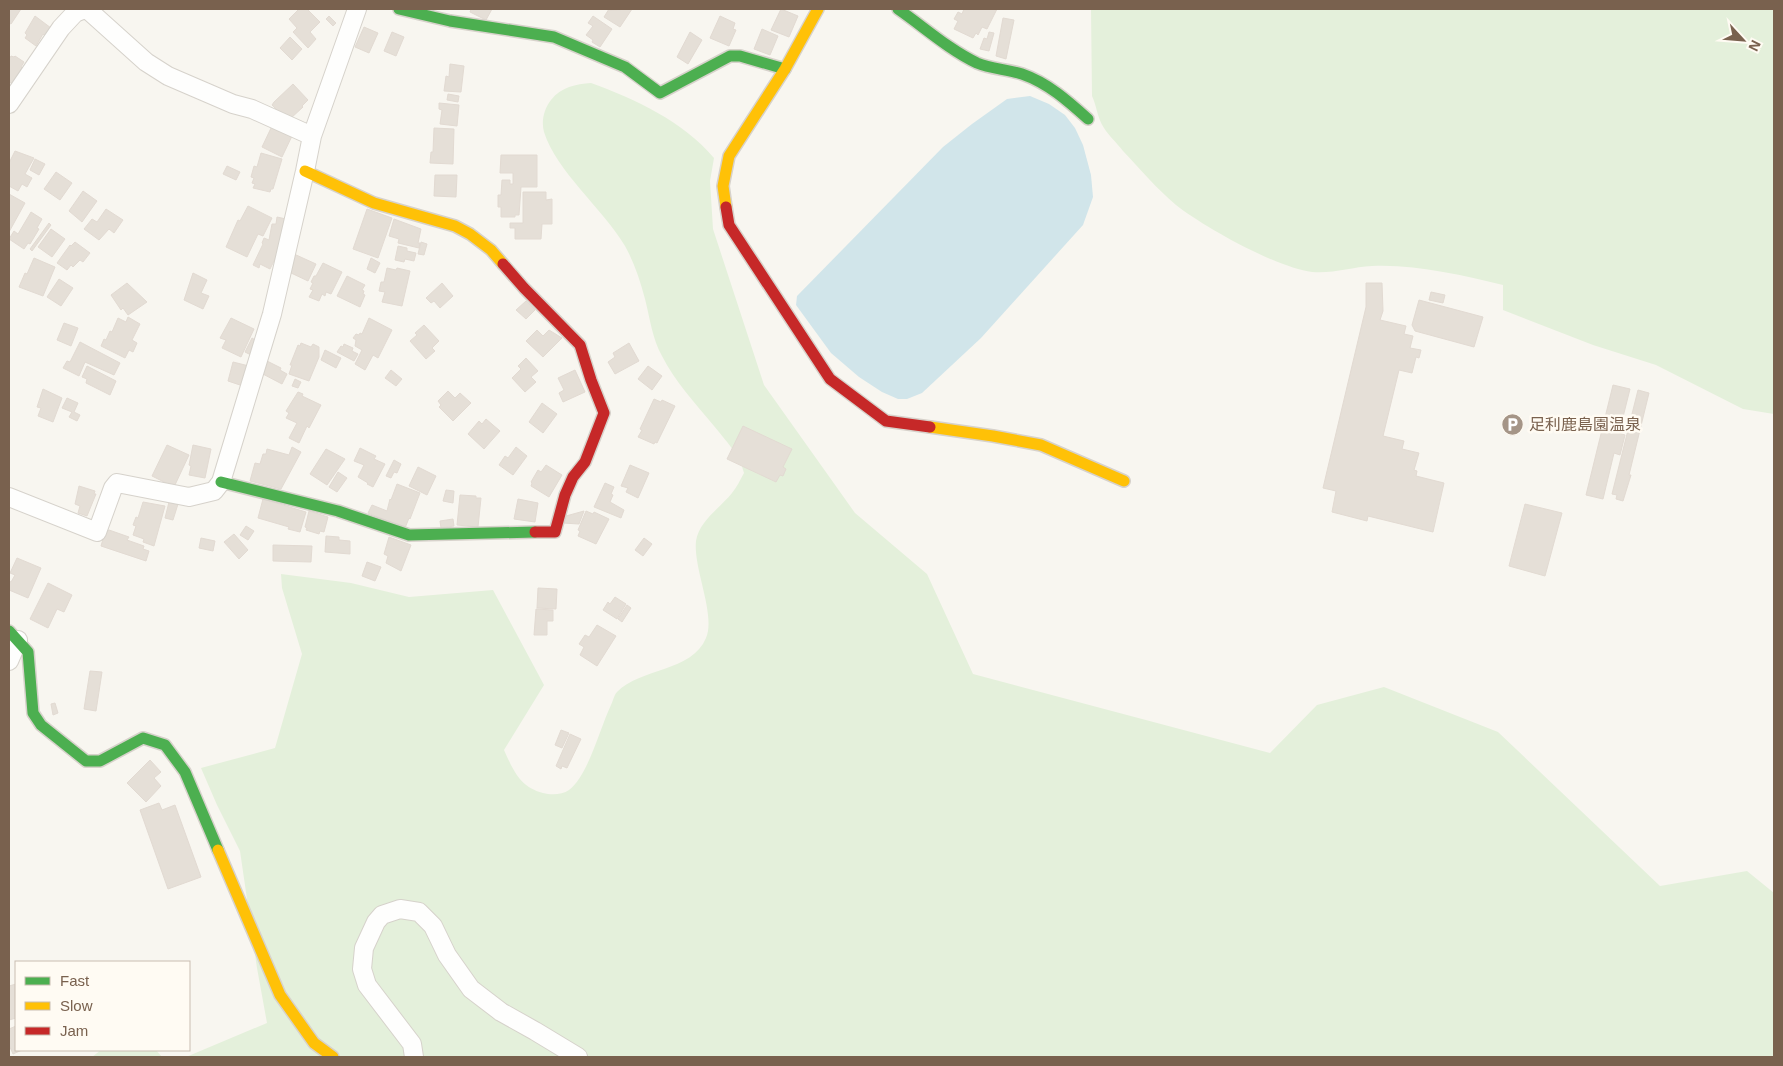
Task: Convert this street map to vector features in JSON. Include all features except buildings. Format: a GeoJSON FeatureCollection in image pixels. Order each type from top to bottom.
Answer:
{"type":"FeatureCollection","features":[{"type":"Feature","properties":{"kind":"street"},"geometry":{"type":"LineString","coordinates":[[9,104],[61,28],[75,13],[86,9],[146,62],[168,76],[233,104],[252,109],[312,136]]}},
{"type":"Feature","properties":{"kind":"street"},"geometry":{"type":"LineString","coordinates":[[9,496],[97,532],[113,488],[117,483],[189,497],[214,491],[221,482],[272,314],[312,136],[357,9]]}},
{"type":"Feature","properties":{"kind":"street"},"geometry":{"type":"LineString","coordinates":[[399,9],[450,21],[554,37],[625,66],[660,93],[730,56],[740,56],[785,69]]}},
{"type":"Feature","properties":{"kind":"street"},"geometry":{"type":"LineString","coordinates":[[818,9],[785,69],[729,156],[723,186],[729,225],[830,379],[886,421],[993,436],[1041,446],[1124,481]]}},
{"type":"Feature","properties":{"kind":"street"},"geometry":{"type":"LineString","coordinates":[[898,9],[967,57],[991,68],[1007,70],[1030,77],[1056,91],[1088,119]]}},
{"type":"Feature","properties":{"kind":"street"},"geometry":{"type":"LineString","coordinates":[[221,482],[338,511],[409,534],[555,532],[566,490],[585,462],[604,413],[580,345],[524,288],[491,250],[470,234],[455,226],[374,204],[305,171]]}},
{"type":"Feature","properties":{"kind":"street"},"geometry":{"type":"LineString","coordinates":[[9,660],[13,635]]}},
{"type":"Feature","properties":{"kind":"street"},"geometry":{"type":"LineString","coordinates":[[13,635],[28,652],[33,713],[41,725],[86,761],[100,761],[143,738],[165,745],[185,772],[280,995],[314,1043],[333,1057]]}},
{"type":"Feature","properties":{"kind":"street"},"geometry":{"type":"LineString","coordinates":[[414,1057],[412,1044],[367,985],[362,969],[364,948],[376,922],[382,915],[400,908],[419,912],[433,926],[447,955],[470,989],[501,1012],[535,1030],[578,1057]]}},
{"type":"Feature","properties":{"kind":"green space"},"geometry":{"type":"Polygon","coordinates":[[[1091,9],[1774,9],[1774,414],[1743,409],[1656,365],[1593,345],[1503,310],[1503,285],[1421,268],[1372,266],[1312,272],[1280,263],[1222,235],[1176,205],[1123,151],[1102,124],[1092,96],[1091,9]]]}},
{"type":"Feature","properties":{"kind":"green space"},"geometry":{"type":"Polygon","coordinates":[[[591,83],[641,104],[673,122],[702,145],[714,158],[710,181],[713,229],[764,385],[855,513],[927,574],[973,674],[1270,753],[1317,705],[1384,687],[1498,732],[1660,886],[1747,871],[1774,893],[1774,1057],[186,1057],[267,1023],[240,851],[201,768],[275,748],[302,654],[282,588],[281,574],[351,583],[409,597],[493,590],[544,685],[504,750],[518,777],[528,787],[546,794],[563,793],[576,783],[588,763],[617,692],[639,678],[678,664],[699,649],[706,638],[708,617],[696,552],[696,541],[701,527],[732,493],[744,473],[732,448],[679,384],[667,366],[654,335],[639,278],[625,246],[559,161],[550,147],[544,132],[543,119],[545,111],[555,96],[569,87],[591,83]]]}},
{"type":"Feature","properties":{"kind":"green space"},"geometry":{"type":"Polygon","coordinates":[[[100,1051],[157,1051],[162,1057],[92,1057],[100,1051]]]}},
{"type":"Feature","properties":{"kind":"shaded area"},"geometry":{"type":"Polygon","coordinates":[[[1030,96],[1049,104],[1065,115],[1075,128],[1083,145],[1091,175],[1093,197],[1083,225],[981,338],[922,393],[907,399],[898,399],[882,392],[859,377],[831,353],[796,305],[797,296],[943,147],[1007,99],[1030,96]]]}},
{"type":"Feature","properties":{"kind":"traffic: fast"},"geometry":{"type":"LineString","coordinates":[[399,9],[450,21],[554,37],[625,67],[660,93],[730,56],[740,56],[785,69]]}},
{"type":"Feature","properties":{"kind":"traffic: fast"},"geometry":{"type":"LineString","coordinates":[[898,9],[946,45],[977,63],[1022,74],[1049,87],[1088,119]]}},
{"type":"Feature","properties":{"kind":"traffic: fast"},"geometry":{"type":"LineString","coordinates":[[221,482],[338,511],[409,535],[535,532]]}},
{"type":"Feature","properties":{"kind":"traffic: fast"},"geometry":{"type":"LineString","coordinates":[[9,631],[28,652],[33,713],[41,725],[86,761],[100,761],[143,738],[165,745],[185,772],[218,850]]}},
{"type":"Feature","properties":{"kind":"traffic: slow"},"geometry":{"type":"LineString","coordinates":[[726,207],[723,186],[729,156],[785,69],[818,9]]}},
{"type":"Feature","properties":{"kind":"traffic: slow"},"geometry":{"type":"LineString","coordinates":[[305,171],[374,203],[455,226],[470,234],[491,250],[503,264]]}},
{"type":"Feature","properties":{"kind":"traffic: slow"},"geometry":{"type":"LineString","coordinates":[[930,427],[1041,445],[1124,481]]}},
{"type":"Feature","properties":{"kind":"traffic: slow"},"geometry":{"type":"LineString","coordinates":[[218,850],[280,995],[314,1043],[333,1057]]}},
{"type":"Feature","properties":{"kind":"traffic: jam"},"geometry":{"type":"LineString","coordinates":[[726,207],[729,225],[830,379],[886,421],[930,427]]}},
{"type":"Feature","properties":{"kind":"traffic: jam"},"geometry":{"type":"LineString","coordinates":[[503,264],[580,345],[604,413],[585,462],[573,477],[565,495],[555,532],[535,532]]}},
{"type":"Feature","properties":{"kind":"place","name":"足利鹿島園温泉"},"geometry":{"type":"Point","coordinates":[1513,424]}}]}
